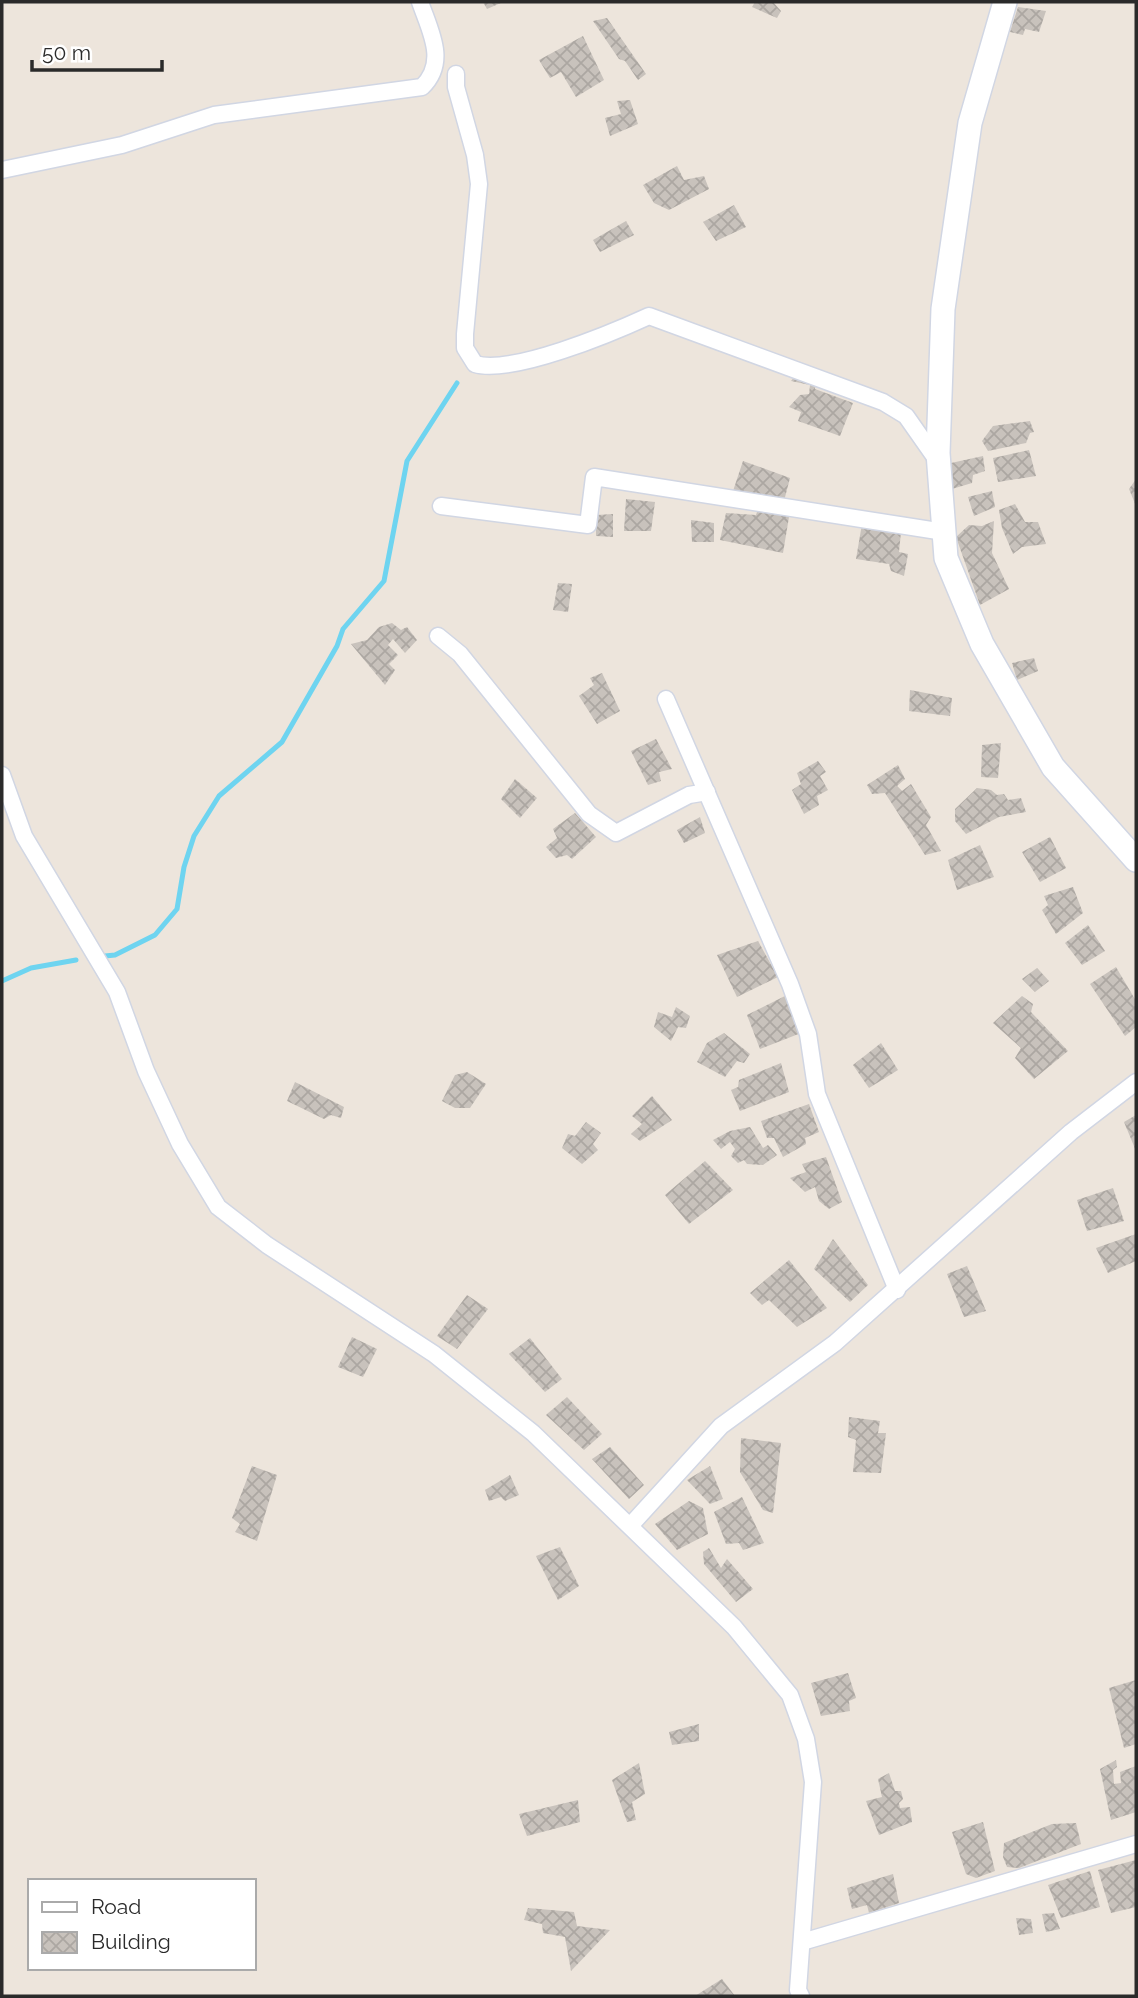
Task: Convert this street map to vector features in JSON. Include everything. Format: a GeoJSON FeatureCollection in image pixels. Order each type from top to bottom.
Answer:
{"type":"FeatureCollection","features":[{"type":"Feature","properties":{"kind":"main road"},"geometry":{"type":"LineString","coordinates":[[1004,2],[970,123],[943,309],[939,463],[946,558],[982,644],[1053,766],[1136,860]]}},
{"type":"Feature","properties":{"kind":"street"},"geometry":{"type":"LineString","coordinates":[[2,170],[122,145],[214,115],[422,87],[431,78],[437,55],[420,2]]}},
{"type":"Feature","properties":{"kind":"street"},"geometry":{"type":"LineString","coordinates":[[456,75],[456,87],[475,155],[479,184],[465,334],[466,348],[475,364],[496,367],[524,361],[617,331],[649,316],[883,402],[906,416],[939,463]]}},
{"type":"Feature","properties":{"kind":"street"},"geometry":{"type":"LineString","coordinates":[[441,506],[588,526],[594,477],[944,532]]}},
{"type":"Feature","properties":{"kind":"street"},"geometry":{"type":"LineString","coordinates":[[438,636],[466,660],[589,814],[607,829],[616,833],[689,795],[707,792]]}},
{"type":"Feature","properties":{"kind":"street"},"geometry":{"type":"LineString","coordinates":[[666,699],[790,984],[808,1034],[817,1094],[897,1290]]}},
{"type":"Feature","properties":{"kind":"street"},"geometry":{"type":"LineString","coordinates":[[2,775],[24,836],[117,992],[146,1071],[174,1132],[218,1207],[267,1245],[435,1354],[533,1433],[734,1627],[790,1695],[806,1739],[813,1783],[798,1990],[801,1996]]}},
{"type":"Feature","properties":{"kind":"street"},"geometry":{"type":"LineString","coordinates":[[631,1525],[721,1426],[835,1343],[1071,1132],[1136,1082]]}},
{"type":"Feature","properties":{"kind":"street"},"geometry":{"type":"LineString","coordinates":[[802,1942],[1136,1844]]}},
{"type":"Feature","properties":{"kind":"building"},"geometry":{"type":"Polygon","coordinates":[[[483,2],[503,2],[487,9],[483,2]]]}},
{"type":"Feature","properties":{"kind":"building"},"geometry":{"type":"Polygon","coordinates":[[[755,2],[773,2],[781,11],[777,18],[752,7],[755,2]]]}},
{"type":"Feature","properties":{"kind":"building"},"geometry":{"type":"Polygon","coordinates":[[[1018,7],[1046,11],[1039,32],[1025,29],[1023,35],[1010,32],[1018,7]]]}},
{"type":"Feature","properties":{"kind":"building"},"geometry":{"type":"Polygon","coordinates":[[[607,18],[646,74],[638,80],[625,61],[619,59],[593,21],[607,18]]]}},
{"type":"Feature","properties":{"kind":"building"},"geometry":{"type":"Polygon","coordinates":[[[583,36],[604,80],[576,97],[561,72],[550,78],[539,60],[583,36]]]}},
{"type":"Feature","properties":{"kind":"building"},"geometry":{"type":"Polygon","coordinates":[[[630,100],[638,124],[610,136],[605,118],[621,114],[617,101],[630,100]]]}},
{"type":"Feature","properties":{"kind":"building"},"geometry":{"type":"Polygon","coordinates":[[[677,166],[684,180],[704,176],[709,189],[669,210],[654,203],[643,185],[677,166]]]}},
{"type":"Feature","properties":{"kind":"building"},"geometry":{"type":"Polygon","coordinates":[[[734,205],[746,227],[716,241],[703,222],[734,205]]]}},
{"type":"Feature","properties":{"kind":"building"},"geometry":{"type":"Polygon","coordinates":[[[626,221],[634,235],[600,252],[593,240],[626,221]]]}},
{"type":"Feature","properties":{"kind":"building"},"geometry":{"type":"Polygon","coordinates":[[[799,371],[816,377],[815,389],[853,403],[840,436],[798,421],[801,412],[789,407],[800,395],[809,394],[810,385],[791,381],[799,371]]]}},
{"type":"Feature","properties":{"kind":"building"},"geometry":{"type":"Polygon","coordinates":[[[1030,421],[1034,432],[1030,433],[1026,443],[988,451],[982,441],[993,426],[1030,421]]]}},
{"type":"Feature","properties":{"kind":"building"},"geometry":{"type":"Polygon","coordinates":[[[1029,450],[1036,476],[998,482],[993,458],[1029,450]]]}},
{"type":"Feature","properties":{"kind":"building"},"geometry":{"type":"Polygon","coordinates":[[[983,456],[985,471],[973,475],[972,483],[952,489],[951,463],[983,456]]]}},
{"type":"Feature","properties":{"kind":"building"},"geometry":{"type":"Polygon","coordinates":[[[743,461],[790,478],[784,501],[733,491],[743,461]]]}},
{"type":"Feature","properties":{"kind":"building"},"geometry":{"type":"Polygon","coordinates":[[[1136,479],[1136,506],[1129,489],[1136,479]]]}},
{"type":"Feature","properties":{"kind":"building"},"geometry":{"type":"Polygon","coordinates":[[[992,491],[995,507],[974,516],[968,497],[992,491]]]}},
{"type":"Feature","properties":{"kind":"building"},"geometry":{"type":"Polygon","coordinates":[[[626,499],[655,502],[651,531],[624,531],[626,499]]]}},
{"type":"Feature","properties":{"kind":"building"},"geometry":{"type":"Polygon","coordinates":[[[1015,504],[1025,522],[1038,522],[1046,544],[1022,547],[1013,554],[1002,528],[999,510],[1015,504]]]}},
{"type":"Feature","properties":{"kind":"building"},"geometry":{"type":"Polygon","coordinates":[[[759,506],[778,508],[778,514],[789,517],[783,553],[720,540],[726,513],[756,515],[759,506]]]}},
{"type":"Feature","properties":{"kind":"building"},"geometry":{"type":"Polygon","coordinates":[[[613,514],[613,537],[596,536],[596,515],[613,514]]]}},
{"type":"Feature","properties":{"kind":"building"},"geometry":{"type":"Polygon","coordinates":[[[691,520],[714,523],[714,542],[692,542],[691,520]]]}},
{"type":"Feature","properties":{"kind":"building"},"geometry":{"type":"Polygon","coordinates":[[[994,521],[992,553],[1009,589],[980,605],[956,537],[969,525],[982,526],[994,521]]]}},
{"type":"Feature","properties":{"kind":"building"},"geometry":{"type":"Polygon","coordinates":[[[862,524],[901,532],[899,552],[908,554],[904,576],[891,571],[889,564],[856,559],[862,524]]]}},
{"type":"Feature","properties":{"kind":"building"},"geometry":{"type":"Polygon","coordinates":[[[558,583],[572,584],[568,612],[553,610],[558,583]]]}},
{"type":"Feature","properties":{"kind":"building"},"geometry":{"type":"Polygon","coordinates":[[[392,623],[401,630],[407,627],[417,640],[405,653],[393,639],[388,645],[398,655],[389,664],[395,670],[385,685],[351,644],[367,640],[379,627],[392,623]]]}},
{"type":"Feature","properties":{"kind":"building"},"geometry":{"type":"Polygon","coordinates":[[[1034,658],[1038,671],[1017,680],[1012,663],[1034,658]]]}},
{"type":"Feature","properties":{"kind":"building"},"geometry":{"type":"Polygon","coordinates":[[[602,673],[620,711],[597,724],[579,696],[594,685],[590,678],[602,673]]]}},
{"type":"Feature","properties":{"kind":"building"},"geometry":{"type":"Polygon","coordinates":[[[910,690],[952,698],[950,716],[909,711],[910,690]]]}},
{"type":"Feature","properties":{"kind":"building"},"geometry":{"type":"Polygon","coordinates":[[[656,739],[672,769],[659,772],[661,781],[648,785],[631,751],[656,739]]]}},
{"type":"Feature","properties":{"kind":"building"},"geometry":{"type":"Polygon","coordinates":[[[1001,743],[998,778],[981,777],[982,745],[1001,743]]]}},
{"type":"Feature","properties":{"kind":"building"},"geometry":{"type":"Polygon","coordinates":[[[818,761],[826,772],[820,776],[828,790],[817,796],[819,805],[804,814],[792,790],[801,784],[797,773],[818,761]]]}},
{"type":"Feature","properties":{"kind":"building"},"geometry":{"type":"Polygon","coordinates":[[[898,765],[905,779],[897,786],[902,791],[911,784],[931,817],[926,825],[941,851],[925,855],[885,793],[872,794],[867,785],[898,765]]]}},
{"type":"Feature","properties":{"kind":"building"},"geometry":{"type":"Polygon","coordinates":[[[515,779],[537,798],[520,818],[501,799],[515,779]]]}},
{"type":"Feature","properties":{"kind":"building"},"geometry":{"type":"Polygon","coordinates":[[[977,788],[991,790],[997,795],[1004,794],[1008,800],[1021,798],[1026,812],[999,817],[966,834],[955,821],[955,809],[977,788]]]}},
{"type":"Feature","properties":{"kind":"building"},"geometry":{"type":"Polygon","coordinates":[[[575,813],[596,837],[572,859],[567,855],[556,858],[546,847],[557,838],[553,829],[575,813]]]}},
{"type":"Feature","properties":{"kind":"building"},"geometry":{"type":"Polygon","coordinates":[[[700,817],[705,833],[684,843],[677,830],[700,817]]]}},
{"type":"Feature","properties":{"kind":"building"},"geometry":{"type":"Polygon","coordinates":[[[1050,837],[1066,868],[1040,882],[1022,852],[1050,837]]]}},
{"type":"Feature","properties":{"kind":"building"},"geometry":{"type":"Polygon","coordinates":[[[980,845],[994,877],[957,890],[948,860],[980,845]]]}},
{"type":"Feature","properties":{"kind":"building"},"geometry":{"type":"Polygon","coordinates":[[[1073,887],[1083,913],[1056,934],[1042,910],[1048,905],[1044,896],[1073,887]]]}},
{"type":"Feature","properties":{"kind":"building"},"geometry":{"type":"Polygon","coordinates":[[[1088,925],[1105,951],[1082,965],[1065,943],[1088,925]]]}},
{"type":"Feature","properties":{"kind":"building"},"geometry":{"type":"Polygon","coordinates":[[[758,941],[778,977],[737,997],[717,955],[758,941]]]}},
{"type":"Feature","properties":{"kind":"building"},"geometry":{"type":"Polygon","coordinates":[[[1116,967],[1136,1001],[1136,1027],[1125,1036],[1090,984],[1116,967]]]}},
{"type":"Feature","properties":{"kind":"building"},"geometry":{"type":"Polygon","coordinates":[[[1037,968],[1049,981],[1035,992],[1022,979],[1037,968]]]}},
{"type":"Feature","properties":{"kind":"building"},"geometry":{"type":"Polygon","coordinates":[[[787,995],[801,1033],[760,1049],[747,1015],[787,995]]]}},
{"type":"Feature","properties":{"kind":"building"},"geometry":{"type":"Polygon","coordinates":[[[1022,996],[1033,1004],[1031,1012],[1068,1051],[1034,1079],[1015,1058],[1021,1048],[993,1023],[1022,996]]]}},
{"type":"Feature","properties":{"kind":"building"},"geometry":{"type":"Polygon","coordinates":[[[676,1007],[690,1016],[686,1028],[678,1027],[671,1041],[654,1027],[658,1012],[672,1017],[676,1007]]]}},
{"type":"Feature","properties":{"kind":"building"},"geometry":{"type":"Polygon","coordinates":[[[724,1033],[750,1054],[744,1063],[737,1061],[725,1077],[697,1062],[707,1043],[724,1033]]]}},
{"type":"Feature","properties":{"kind":"building"},"geometry":{"type":"Polygon","coordinates":[[[881,1043],[898,1070],[869,1088],[853,1065],[881,1043]]]}},
{"type":"Feature","properties":{"kind":"building"},"geometry":{"type":"Polygon","coordinates":[[[781,1063],[789,1092],[740,1111],[731,1090],[738,1087],[739,1080],[781,1063]]]}},
{"type":"Feature","properties":{"kind":"building"},"geometry":{"type":"Polygon","coordinates":[[[467,1072],[486,1084],[470,1108],[455,1108],[442,1101],[455,1075],[467,1072]]]}},
{"type":"Feature","properties":{"kind":"building"},"geometry":{"type":"Polygon","coordinates":[[[295,1082],[344,1107],[341,1118],[331,1115],[324,1119],[287,1101],[295,1082]]]}},
{"type":"Feature","properties":{"kind":"building"},"geometry":{"type":"Polygon","coordinates":[[[652,1096],[672,1120],[640,1141],[631,1134],[642,1124],[632,1116],[652,1096]]]}},
{"type":"Feature","properties":{"kind":"building"},"geometry":{"type":"Polygon","coordinates":[[[809,1104],[819,1132],[805,1138],[806,1144],[783,1157],[774,1138],[767,1138],[761,1121],[809,1104]]]}},
{"type":"Feature","properties":{"kind":"building"},"geometry":{"type":"Polygon","coordinates":[[[1136,1115],[1136,1151],[1124,1122],[1136,1115]]]}},
{"type":"Feature","properties":{"kind":"building"},"geometry":{"type":"Polygon","coordinates":[[[586,1122],[601,1133],[593,1144],[598,1150],[582,1164],[562,1148],[568,1134],[575,1136],[586,1122]]]}},
{"type":"Feature","properties":{"kind":"building"},"geometry":{"type":"Polygon","coordinates":[[[750,1127],[763,1148],[768,1145],[777,1155],[763,1165],[747,1164],[744,1160],[738,1163],[731,1156],[735,1149],[730,1142],[721,1149],[713,1140],[730,1131],[750,1127]]]}},
{"type":"Feature","properties":{"kind":"building"},"geometry":{"type":"Polygon","coordinates":[[[826,1157],[842,1202],[829,1209],[819,1201],[815,1187],[805,1192],[790,1178],[806,1172],[802,1164],[826,1157]]]}},
{"type":"Feature","properties":{"kind":"building"},"geometry":{"type":"Polygon","coordinates":[[[705,1161],[733,1190],[689,1224],[665,1195],[705,1161]]]}},
{"type":"Feature","properties":{"kind":"building"},"geometry":{"type":"Polygon","coordinates":[[[1113,1188],[1124,1221],[1087,1231],[1077,1200],[1113,1188]]]}},
{"type":"Feature","properties":{"kind":"building"},"geometry":{"type":"Polygon","coordinates":[[[1136,1234],[1136,1261],[1108,1273],[1096,1248],[1136,1234]]]}},
{"type":"Feature","properties":{"kind":"building"},"geometry":{"type":"Polygon","coordinates":[[[833,1239],[868,1285],[850,1302],[814,1269],[833,1239]]]}},
{"type":"Feature","properties":{"kind":"building"},"geometry":{"type":"Polygon","coordinates":[[[789,1260],[827,1308],[797,1327],[769,1300],[762,1305],[750,1293],[789,1260]]]}},
{"type":"Feature","properties":{"kind":"building"},"geometry":{"type":"Polygon","coordinates":[[[967,1266],[986,1311],[964,1317],[947,1274],[967,1266]]]}},
{"type":"Feature","properties":{"kind":"building"},"geometry":{"type":"Polygon","coordinates":[[[467,1295],[488,1309],[457,1349],[437,1336],[467,1295]]]}},
{"type":"Feature","properties":{"kind":"building"},"geometry":{"type":"Polygon","coordinates":[[[352,1337],[377,1349],[363,1377],[338,1367],[352,1337]]]}},
{"type":"Feature","properties":{"kind":"building"},"geometry":{"type":"Polygon","coordinates":[[[530,1338],[562,1379],[545,1392],[509,1354],[530,1338]]]}},
{"type":"Feature","properties":{"kind":"building"},"geometry":{"type":"Polygon","coordinates":[[[567,1397],[602,1434],[584,1450],[546,1415],[567,1397]]]}},
{"type":"Feature","properties":{"kind":"building"},"geometry":{"type":"Polygon","coordinates":[[[849,1417],[880,1421],[878,1433],[886,1433],[881,1473],[853,1472],[856,1440],[848,1437],[849,1417]]]}},
{"type":"Feature","properties":{"kind":"building"},"geometry":{"type":"Polygon","coordinates":[[[741,1438],[781,1443],[773,1513],[763,1510],[740,1472],[741,1438]]]}},
{"type":"Feature","properties":{"kind":"building"},"geometry":{"type":"Polygon","coordinates":[[[610,1447],[644,1485],[629,1499],[592,1459],[610,1447]]]}},
{"type":"Feature","properties":{"kind":"building"},"geometry":{"type":"Polygon","coordinates":[[[252,1466],[277,1475],[257,1541],[235,1532],[240,1524],[232,1518],[252,1466]]]}},
{"type":"Feature","properties":{"kind":"building"},"geometry":{"type":"Polygon","coordinates":[[[710,1466],[723,1499],[710,1504],[687,1480],[710,1466]]]}},
{"type":"Feature","properties":{"kind":"building"},"geometry":{"type":"Polygon","coordinates":[[[510,1475],[519,1495],[505,1501],[501,1497],[489,1501],[485,1490],[510,1475]]]}},
{"type":"Feature","properties":{"kind":"building"},"geometry":{"type":"Polygon","coordinates":[[[742,1497],[764,1543],[743,1550],[739,1543],[726,1544],[714,1512],[742,1497]]]}},
{"type":"Feature","properties":{"kind":"building"},"geometry":{"type":"Polygon","coordinates":[[[689,1501],[703,1508],[708,1534],[677,1550],[655,1524],[689,1501]]]}},
{"type":"Feature","properties":{"kind":"building"},"geometry":{"type":"Polygon","coordinates":[[[560,1547],[579,1586],[558,1600],[536,1556],[560,1547]]]}},
{"type":"Feature","properties":{"kind":"building"},"geometry":{"type":"Polygon","coordinates":[[[709,1548],[721,1568],[727,1559],[753,1589],[736,1602],[704,1564],[703,1552],[709,1548]]]}},
{"type":"Feature","properties":{"kind":"building"},"geometry":{"type":"Polygon","coordinates":[[[848,1673],[856,1698],[849,1701],[850,1711],[821,1716],[811,1683],[848,1673]]]}},
{"type":"Feature","properties":{"kind":"building"},"geometry":{"type":"Polygon","coordinates":[[[1136,1680],[1136,1744],[1124,1748],[1109,1688],[1136,1680]]]}},
{"type":"Feature","properties":{"kind":"building"},"geometry":{"type":"Polygon","coordinates":[[[699,1724],[699,1741],[672,1745],[669,1732],[699,1724]]]}},
{"type":"Feature","properties":{"kind":"building"},"geometry":{"type":"Polygon","coordinates":[[[1116,1760],[1117,1767],[1113,1770],[1114,1784],[1121,1783],[1120,1772],[1136,1766],[1136,1812],[1111,1820],[1100,1769],[1116,1760]]]}},
{"type":"Feature","properties":{"kind":"building"},"geometry":{"type":"Polygon","coordinates":[[[639,1763],[645,1794],[632,1802],[636,1820],[627,1822],[612,1780],[639,1763]]]}},
{"type":"Feature","properties":{"kind":"building"},"geometry":{"type":"Polygon","coordinates":[[[889,1773],[895,1791],[901,1791],[903,1799],[899,1803],[900,1808],[910,1807],[912,1822],[879,1835],[866,1801],[882,1797],[878,1779],[889,1773]]]}},
{"type":"Feature","properties":{"kind":"building"},"geometry":{"type":"Polygon","coordinates":[[[578,1800],[580,1822],[527,1836],[519,1814],[578,1800]]]}},
{"type":"Feature","properties":{"kind":"building"},"geometry":{"type":"Polygon","coordinates":[[[983,1822],[995,1871],[976,1878],[966,1874],[952,1832],[983,1822]]]}},
{"type":"Feature","properties":{"kind":"building"},"geometry":{"type":"Polygon","coordinates":[[[1076,1823],[1081,1844],[1019,1868],[1007,1867],[1003,1857],[1004,1843],[1052,1824],[1076,1823]]]}},
{"type":"Feature","properties":{"kind":"building"},"geometry":{"type":"Polygon","coordinates":[[[1136,1860],[1136,1907],[1111,1913],[1098,1870],[1136,1860]]]}},
{"type":"Feature","properties":{"kind":"building"},"geometry":{"type":"Polygon","coordinates":[[[1090,1871],[1100,1907],[1061,1918],[1048,1885],[1090,1871]]]}},
{"type":"Feature","properties":{"kind":"building"},"geometry":{"type":"Polygon","coordinates":[[[893,1874],[899,1903],[869,1913],[867,1905],[852,1909],[847,1888],[893,1874]]]}},
{"type":"Feature","properties":{"kind":"building"},"geometry":{"type":"Polygon","coordinates":[[[528,1908],[574,1912],[577,1926],[610,1930],[571,1971],[565,1937],[543,1933],[542,1924],[524,1920],[528,1908]]]}},
{"type":"Feature","properties":{"kind":"building"},"geometry":{"type":"Polygon","coordinates":[[[1054,1913],[1060,1929],[1046,1932],[1042,1914],[1054,1913]]]}},
{"type":"Feature","properties":{"kind":"building"},"geometry":{"type":"Polygon","coordinates":[[[1016,1918],[1031,1919],[1033,1933],[1019,1935],[1016,1918]]]}},
{"type":"Feature","properties":{"kind":"building"},"geometry":{"type":"Polygon","coordinates":[[[722,1979],[735,1996],[695,1996],[722,1979]]]}},
{"type":"Feature","properties":{"kind":"waterway"},"geometry":{"type":"LineString","coordinates":[[105,956],[115,955],[155,935],[177,909],[184,867],[194,836],[219,796],[282,742],[337,646],[343,629],[384,581],[407,461],[457,383]]}},
{"type":"Feature","properties":{"kind":"waterway"},"geometry":{"type":"LineString","coordinates":[[2,981],[31,968],[76,960]]}}]}
